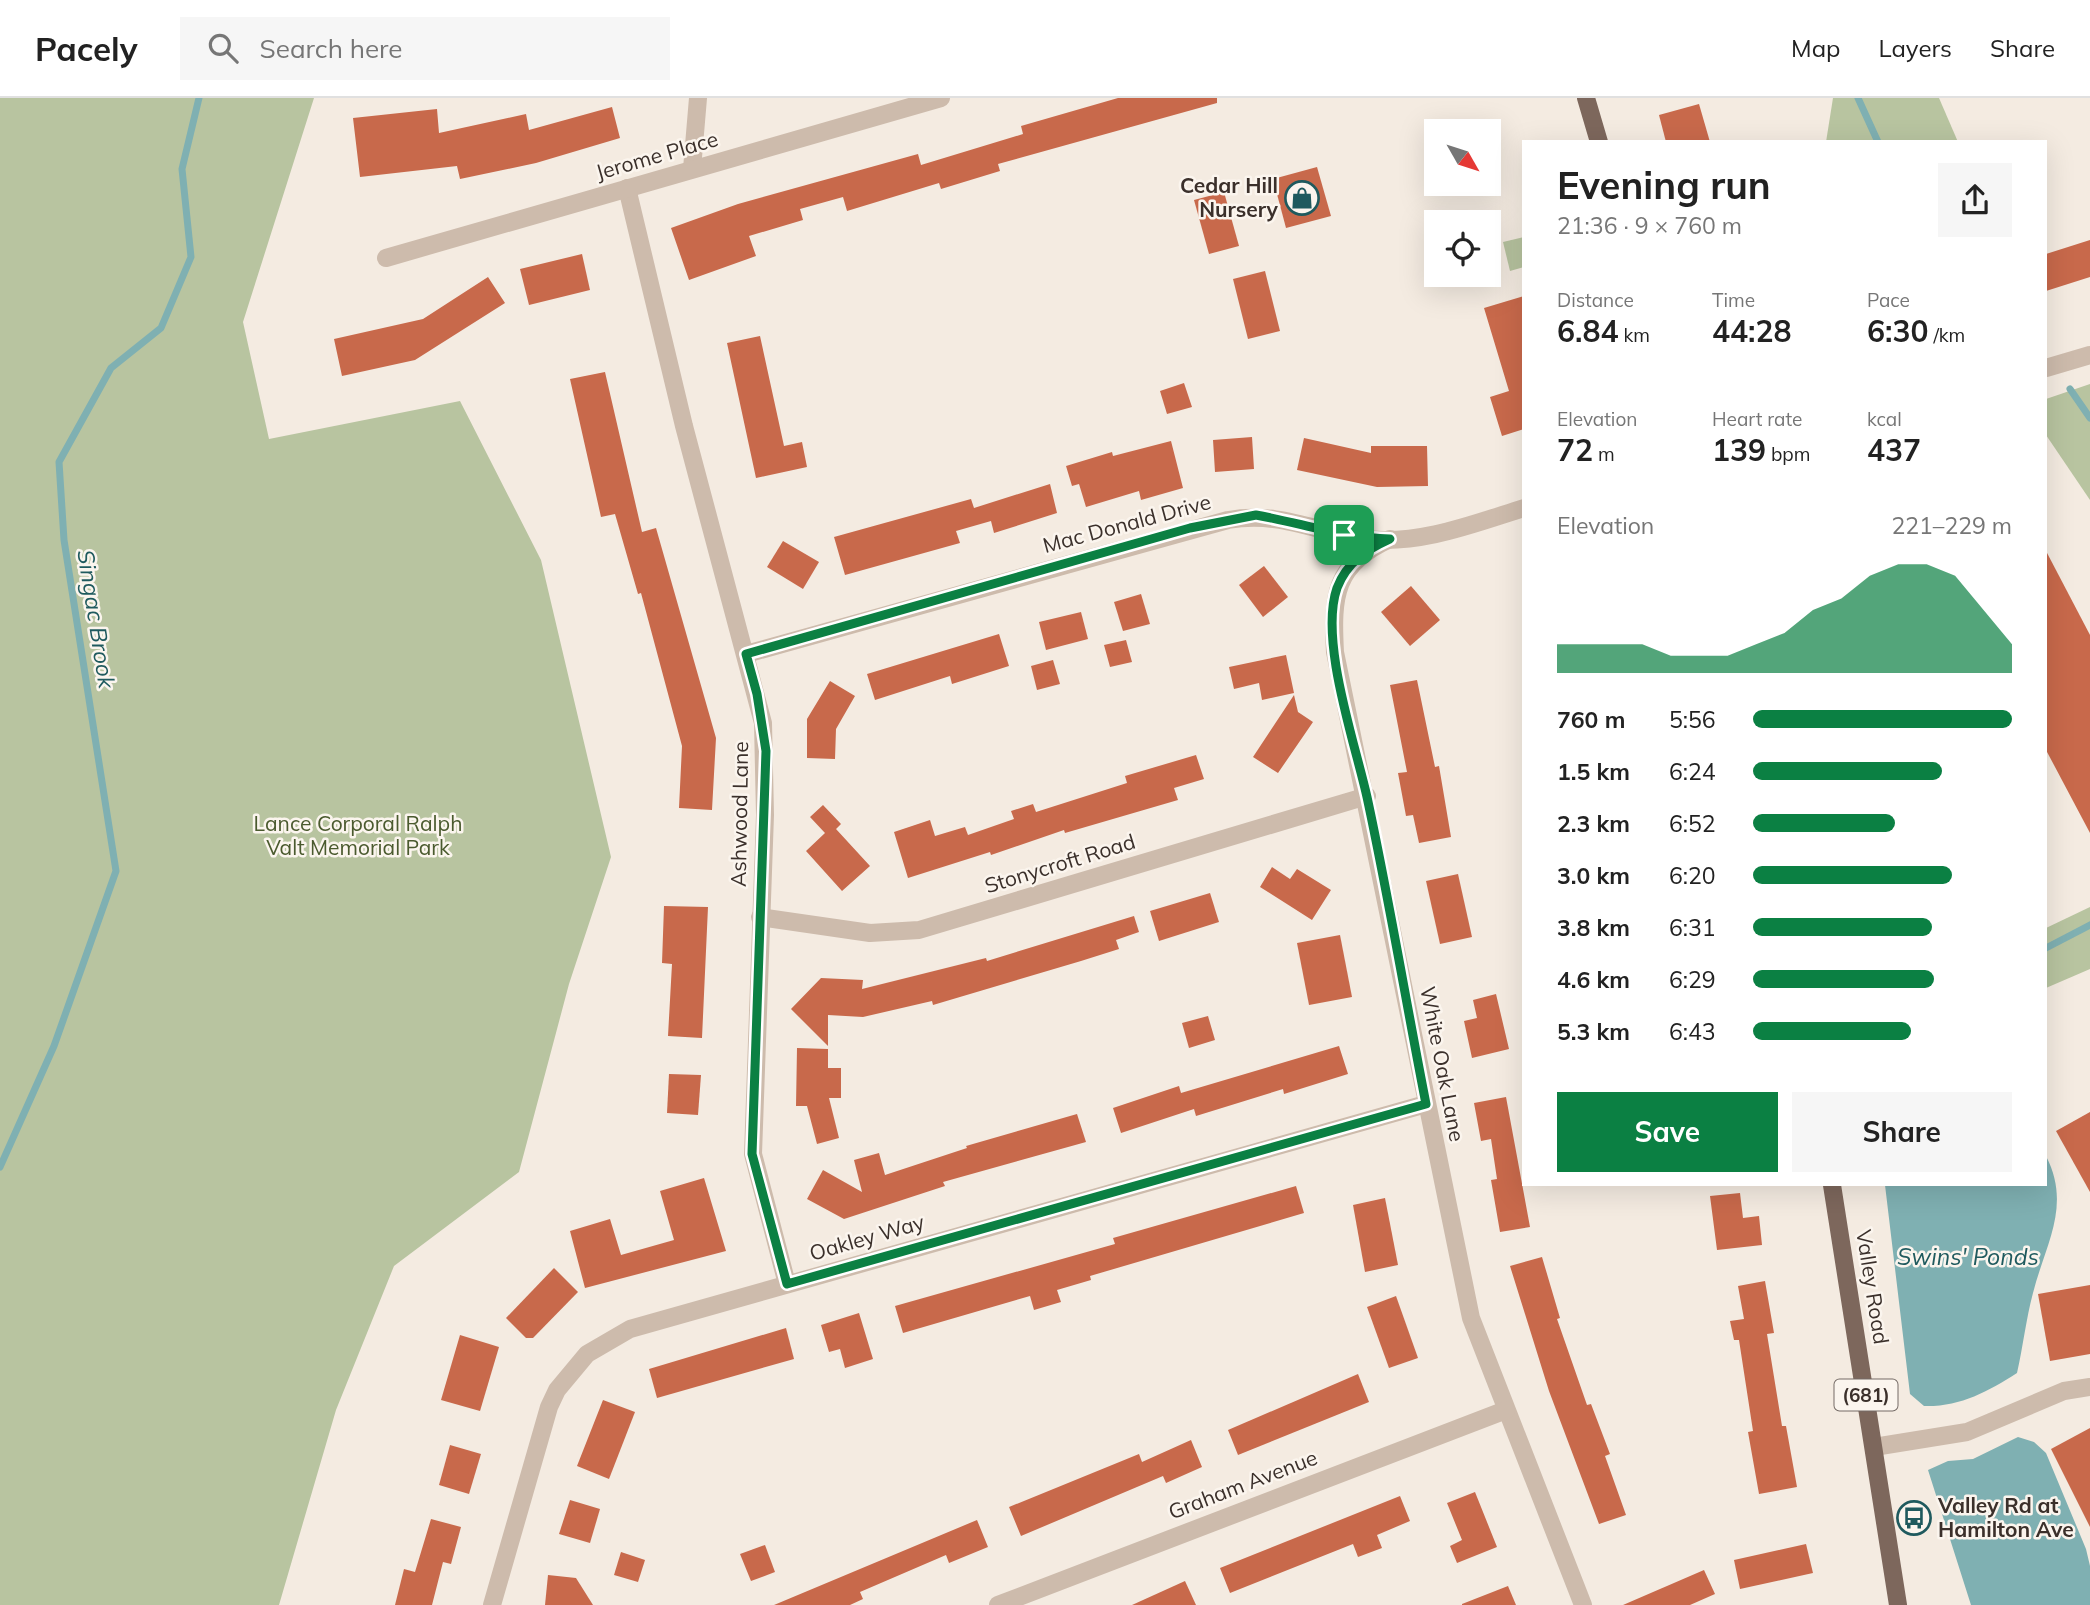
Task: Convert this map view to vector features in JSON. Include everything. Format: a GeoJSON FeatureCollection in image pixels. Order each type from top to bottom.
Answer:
{"type":"FeatureCollection","features":[{"type":"Feature","properties":{"kind":"main road"},"geometry":{"type":"LineString","coordinates":[[1586,98],[1598,140]]}},
{"type":"Feature","properties":{"kind":"main road","name":"Valley Road"},"geometry":{"type":"LineString","coordinates":[[1832,1186],[1898,1605]]}},
{"type":"Feature","properties":{"kind":"street"},"geometry":{"type":"LineString","coordinates":[[692,169],[698,98]]}},
{"type":"Feature","properties":{"kind":"street","name":"Jerome Place"},"geometry":{"type":"LineString","coordinates":[[387,258],[940,98]]}},
{"type":"Feature","properties":{"kind":"street","name":"Ashwood Lane"},"geometry":{"type":"LineString","coordinates":[[627,188],[684,426],[759,704],[766,751],[752,1154],[787,1284]]}},
{"type":"Feature","properties":{"kind":"street"},"geometry":{"type":"LineString","coordinates":[[2047,368],[2090,355]]}},
{"type":"Feature","properties":{"kind":"street","name":"Mac Donald Drive"},"geometry":{"type":"LineString","coordinates":[[746,654],[1228,520],[1256,515],[1316,526],[1344,535],[1390,539],[1437,534],[1522,509]]}},
{"type":"Feature","properties":{"kind":"street","name":"White Oak Lane"},"geometry":{"type":"LineString","coordinates":[[1390,539],[1369,549],[1347,569],[1337,589],[1333,612],[1335,652],[1367,796],[1426,1104],[1471,1318],[1583,1605]]}},
{"type":"Feature","properties":{"kind":"street","name":"Stonycroft Road"},"geometry":{"type":"LineString","coordinates":[[760,917],[870,933],[919,930],[1367,796]]}},
{"type":"Feature","properties":{"kind":"street","name":"Oakley Way"},"geometry":{"type":"LineString","coordinates":[[492,1605],[549,1408],[567,1374],[587,1353],[630,1329],[1426,1104]]}},
{"type":"Feature","properties":{"kind":"street"},"geometry":{"type":"LineString","coordinates":[[1874,1447],[1967,1432],[2064,1391],[2090,1387]]}},
{"type":"Feature","properties":{"kind":"street","name":"Graham Avenue"},"geometry":{"type":"LineString","coordinates":[[998,1605],[1506,1410]]}},
{"type":"Feature","properties":{"kind":"green space","name":"Lance Corporal Ralph Valt Memorial Park"},"geometry":{"type":"Polygon","coordinates":[[[0,98],[314,98],[243,322],[269,439],[460,401],[541,560],[611,857],[569,984],[519,1172],[394,1266],[336,1410],[279,1605],[0,1605],[0,98]]]}},
{"type":"Feature","properties":{"kind":"green space"},"geometry":{"type":"Polygon","coordinates":[[[1833,98],[1939,98],[1957,140],[1826,140],[1833,98]]]}},
{"type":"Feature","properties":{"kind":"green space"},"geometry":{"type":"Polygon","coordinates":[[[1522,237],[1522,268],[1510,271],[1503,242],[1522,237]]]}},
{"type":"Feature","properties":{"kind":"green space"},"geometry":{"type":"Polygon","coordinates":[[[2090,384],[2090,500],[2047,436],[2047,399],[2090,384]]]}},
{"type":"Feature","properties":{"kind":"green space"},"geometry":{"type":"Polygon","coordinates":[[[2090,907],[2090,969],[2047,988],[2047,928],[2090,907]]]}},
{"type":"Feature","properties":{"kind":"water","name":"Swins' Ponds"},"geometry":{"type":"Polygon","coordinates":[[[2047,1159],[2057,1192],[2054,1225],[2031,1303],[2017,1373],[1973,1397],[1950,1404],[1924,1406],[1910,1394],[1885,1186],[2047,1186],[2047,1159]]]}},
{"type":"Feature","properties":{"kind":"water"},"geometry":{"type":"Polygon","coordinates":[[[2018,1437],[2034,1442],[2046,1453],[2086,1549],[2090,1566],[2090,1605],[1971,1605],[1928,1470],[1948,1461],[1973,1459],[2018,1437]]]}},
{"type":"Feature","properties":{"kind":"building"},"geometry":{"type":"Polygon","coordinates":[[[1118,98],[1217,98],[1217,103],[998,164],[1000,171],[941,189],[939,183],[847,211],[843,197],[800,209],[803,220],[749,236],[756,256],[689,280],[671,228],[738,204],[918,154],[921,165],[1023,134],[1021,126],[1118,98]]]}},
{"type":"Feature","properties":{"kind":"building"},"geometry":{"type":"Polygon","coordinates":[[[1699,104],[1709,140],[1665,140],[1659,115],[1699,104]]]}},
{"type":"Feature","properties":{"kind":"building"},"geometry":{"type":"Polygon","coordinates":[[[612,107],[620,138],[536,163],[460,179],[457,166],[360,177],[353,118],[437,109],[439,133],[526,114],[529,130],[612,107]]]}},
{"type":"Feature","properties":{"kind":"building","name":"Cedar Hill Nursery"},"geometry":{"type":"Polygon","coordinates":[[[1317,167],[1331,216],[1286,228],[1273,179],[1317,167]]]}},
{"type":"Feature","properties":{"kind":"building"},"geometry":{"type":"Polygon","coordinates":[[[1224,192],[1239,246],[1209,254],[1194,200],[1224,192]]]}},
{"type":"Feature","properties":{"kind":"building"},"geometry":{"type":"Polygon","coordinates":[[[2090,240],[2090,277],[2047,291],[2047,254],[2090,240]]]}},
{"type":"Feature","properties":{"kind":"building"},"geometry":{"type":"Polygon","coordinates":[[[582,254],[590,290],[529,305],[520,269],[582,254]]]}},
{"type":"Feature","properties":{"kind":"building"},"geometry":{"type":"Polygon","coordinates":[[[1265,271],[1280,331],[1248,339],[1233,279],[1265,271]]]}},
{"type":"Feature","properties":{"kind":"building"},"geometry":{"type":"Polygon","coordinates":[[[488,277],[505,303],[415,360],[342,376],[334,339],[423,319],[488,277]]]}},
{"type":"Feature","properties":{"kind":"building"},"geometry":{"type":"Polygon","coordinates":[[[1522,297],[1522,430],[1502,436],[1490,397],[1509,391],[1484,308],[1522,297]]]}},
{"type":"Feature","properties":{"kind":"building"},"geometry":{"type":"Polygon","coordinates":[[[760,336],[784,446],[802,442],[807,467],[756,478],[727,343],[760,336]]]}},
{"type":"Feature","properties":{"kind":"building"},"geometry":{"type":"Polygon","coordinates":[[[605,372],[642,532],[656,528],[716,738],[712,810],[679,808],[682,746],[641,593],[638,594],[615,514],[601,517],[570,379],[605,372]]]}},
{"type":"Feature","properties":{"kind":"building"},"geometry":{"type":"Polygon","coordinates":[[[1184,383],[1192,407],[1167,414],[1160,391],[1184,383]]]}},
{"type":"Feature","properties":{"kind":"building"},"geometry":{"type":"Polygon","coordinates":[[[1252,437],[1254,469],[1215,472],[1213,440],[1252,437]]]}},
{"type":"Feature","properties":{"kind":"building"},"geometry":{"type":"Polygon","coordinates":[[[1304,438],[1371,453],[1371,446],[1427,446],[1428,486],[1377,487],[1297,470],[1304,438]]]}},
{"type":"Feature","properties":{"kind":"building"},"geometry":{"type":"Polygon","coordinates":[[[1171,441],[1183,488],[1141,500],[1139,491],[1086,507],[1079,484],[1072,486],[1066,466],[1112,452],[1113,456],[1171,441]]]}},
{"type":"Feature","properties":{"kind":"building"},"geometry":{"type":"Polygon","coordinates":[[[1050,484],[1057,513],[994,533],[991,521],[956,531],[960,543],[845,575],[834,537],[971,499],[974,508],[1050,484]]]}},
{"type":"Feature","properties":{"kind":"building"},"geometry":{"type":"Polygon","coordinates":[[[783,541],[819,562],[803,589],[767,567],[783,541]]]}},
{"type":"Feature","properties":{"kind":"building"},"geometry":{"type":"Polygon","coordinates":[[[2047,553],[2090,635],[2090,833],[2047,752],[2047,553]]]}},
{"type":"Feature","properties":{"kind":"building"},"geometry":{"type":"Polygon","coordinates":[[[1264,566],[1288,597],[1263,617],[1239,585],[1264,566]]]}},
{"type":"Feature","properties":{"kind":"building"},"geometry":{"type":"Polygon","coordinates":[[[1411,586],[1440,620],[1410,646],[1381,612],[1411,586]]]}},
{"type":"Feature","properties":{"kind":"building"},"geometry":{"type":"Polygon","coordinates":[[[1141,594],[1150,624],[1123,631],[1114,602],[1141,594]]]}},
{"type":"Feature","properties":{"kind":"building"},"geometry":{"type":"Polygon","coordinates":[[[1081,612],[1088,639],[1046,650],[1039,622],[1081,612]]]}},
{"type":"Feature","properties":{"kind":"building"},"geometry":{"type":"Polygon","coordinates":[[[999,634],[1009,666],[952,684],[950,676],[875,700],[867,674],[999,634]]]}},
{"type":"Feature","properties":{"kind":"building"},"geometry":{"type":"Polygon","coordinates":[[[1126,640],[1132,662],[1110,667],[1104,645],[1126,640]]]}},
{"type":"Feature","properties":{"kind":"building"},"geometry":{"type":"Polygon","coordinates":[[[1286,655],[1294,693],[1262,700],[1259,683],[1234,689],[1229,667],[1286,655]]]}},
{"type":"Feature","properties":{"kind":"building"},"geometry":{"type":"Polygon","coordinates":[[[1053,660],[1060,684],[1037,690],[1031,666],[1053,660]]]}},
{"type":"Feature","properties":{"kind":"building"},"geometry":{"type":"Polygon","coordinates":[[[1417,680],[1435,767],[1439,766],[1451,837],[1419,843],[1413,815],[1406,816],[1398,773],[1407,772],[1390,685],[1417,680]]]}},
{"type":"Feature","properties":{"kind":"building"},"geometry":{"type":"Polygon","coordinates":[[[830,681],[855,696],[836,729],[835,759],[807,758],[807,719],[830,681]]]}},
{"type":"Feature","properties":{"kind":"building"},"geometry":{"type":"Polygon","coordinates":[[[1294,695],[1298,712],[1313,722],[1278,773],[1253,757],[1294,695]]]}},
{"type":"Feature","properties":{"kind":"building"},"geometry":{"type":"Polygon","coordinates":[[[1196,755],[1204,779],[1174,788],[1178,800],[1065,833],[1064,830],[991,855],[990,852],[908,878],[894,832],[930,820],[935,836],[965,827],[968,835],[1014,819],[1011,811],[1033,804],[1036,812],[1127,783],[1125,776],[1196,755]]]}},
{"type":"Feature","properties":{"kind":"building"},"geometry":{"type":"Polygon","coordinates":[[[823,805],[841,824],[836,829],[870,866],[842,891],[806,851],[825,833],[810,817],[823,805]]]}},
{"type":"Feature","properties":{"kind":"building"},"geometry":{"type":"Polygon","coordinates":[[[1272,867],[1290,879],[1297,869],[1331,890],[1312,920],[1260,887],[1272,867]]]}},
{"type":"Feature","properties":{"kind":"building"},"geometry":{"type":"Polygon","coordinates":[[[1458,874],[1472,937],[1440,944],[1426,881],[1458,874]]]}},
{"type":"Feature","properties":{"kind":"building"},"geometry":{"type":"Polygon","coordinates":[[[1210,893],[1219,922],[1159,941],[1150,911],[1210,893]]]}},
{"type":"Feature","properties":{"kind":"building"},"geometry":{"type":"Polygon","coordinates":[[[664,906],[708,907],[702,1038],[668,1036],[672,964],[662,963],[664,906]]]}},
{"type":"Feature","properties":{"kind":"building"},"geometry":{"type":"Polygon","coordinates":[[[1134,916],[1139,932],[1116,940],[1119,949],[933,1005],[932,1001],[863,1017],[828,1015],[828,1046],[791,1009],[821,978],[863,980],[862,989],[986,958],[987,961],[1134,916]]]}},
{"type":"Feature","properties":{"kind":"building"},"geometry":{"type":"Polygon","coordinates":[[[1340,935],[1352,997],[1309,1005],[1297,943],[1340,935]]]}},
{"type":"Feature","properties":{"kind":"building"},"geometry":{"type":"Polygon","coordinates":[[[1496,994],[1509,1049],[1472,1058],[1464,1021],[1477,1018],[1473,1000],[1496,994]]]}},
{"type":"Feature","properties":{"kind":"building"},"geometry":{"type":"Polygon","coordinates":[[[1208,1016],[1215,1040],[1189,1048],[1182,1023],[1208,1016]]]}},
{"type":"Feature","properties":{"kind":"building"},"geometry":{"type":"Polygon","coordinates":[[[1339,1046],[1348,1074],[1284,1094],[1283,1089],[1196,1116],[1194,1109],[1121,1133],[1113,1108],[1179,1086],[1181,1093],[1339,1046]]]}},
{"type":"Feature","properties":{"kind":"building"},"geometry":{"type":"Polygon","coordinates":[[[797,1048],[828,1049],[828,1068],[841,1068],[841,1098],[829,1098],[839,1138],[817,1144],[807,1106],[796,1106],[797,1048]]]}},
{"type":"Feature","properties":{"kind":"building"},"geometry":{"type":"Polygon","coordinates":[[[669,1074],[701,1075],[698,1115],[667,1113],[669,1074]]]}},
{"type":"Feature","properties":{"kind":"building"},"geometry":{"type":"Polygon","coordinates":[[[1506,1097],[1530,1227],[1500,1232],[1491,1180],[1497,1179],[1491,1139],[1481,1141],[1474,1103],[1506,1097]]]}},
{"type":"Feature","properties":{"kind":"building"},"geometry":{"type":"Polygon","coordinates":[[[2090,1112],[2090,1192],[2056,1131],[2090,1112]]]}},
{"type":"Feature","properties":{"kind":"building"},"geometry":{"type":"Polygon","coordinates":[[[1077,1114],[1086,1142],[943,1182],[945,1186],[844,1219],[807,1199],[823,1170],[862,1192],[854,1160],[879,1153],[885,1175],[967,1148],[966,1146],[1077,1114]]]}},
{"type":"Feature","properties":{"kind":"building"},"geometry":{"type":"Polygon","coordinates":[[[704,1178],[726,1251],[585,1288],[570,1231],[610,1219],[621,1255],[674,1240],[660,1191],[704,1178]]]}},
{"type":"Feature","properties":{"kind":"building"},"geometry":{"type":"Polygon","coordinates":[[[1296,1186],[1304,1213],[1090,1276],[1091,1280],[1057,1290],[1061,1302],[1034,1310],[1030,1296],[903,1333],[895,1306],[1115,1244],[1113,1238],[1296,1186]]]}},
{"type":"Feature","properties":{"kind":"building"},"geometry":{"type":"Polygon","coordinates":[[[1740,1193],[1743,1218],[1759,1216],[1762,1245],[1717,1250],[1710,1196],[1740,1193]]]}},
{"type":"Feature","properties":{"kind":"building"},"geometry":{"type":"Polygon","coordinates":[[[1385,1198],[1398,1265],[1365,1272],[1353,1205],[1385,1198]]]}},
{"type":"Feature","properties":{"kind":"building"},"geometry":{"type":"Polygon","coordinates":[[[1542,1257],[1560,1318],[1557,1319],[1587,1405],[1591,1404],[1610,1454],[1605,1456],[1626,1515],[1599,1524],[1549,1391],[1510,1266],[1542,1257]]]}},
{"type":"Feature","properties":{"kind":"building"},"geometry":{"type":"Polygon","coordinates":[[[554,1268],[578,1292],[533,1338],[526,1338],[506,1318],[554,1268]]]}},
{"type":"Feature","properties":{"kind":"building"},"geometry":{"type":"Polygon","coordinates":[[[1765,1281],[1774,1333],[1767,1334],[1782,1426],[1786,1426],[1797,1487],[1759,1494],[1748,1432],[1753,1431],[1739,1340],[1734,1340],[1730,1321],[1744,1319],[1738,1286],[1765,1281]]]}},
{"type":"Feature","properties":{"kind":"building"},"geometry":{"type":"Polygon","coordinates":[[[2090,1285],[2090,1354],[2050,1361],[2038,1294],[2090,1285]]]}},
{"type":"Feature","properties":{"kind":"building"},"geometry":{"type":"Polygon","coordinates":[[[1396,1296],[1418,1358],[1389,1368],[1367,1307],[1396,1296]]]}},
{"type":"Feature","properties":{"kind":"building"},"geometry":{"type":"Polygon","coordinates":[[[859,1313],[873,1359],[845,1368],[840,1349],[829,1352],[821,1325],[859,1313]]]}},
{"type":"Feature","properties":{"kind":"building"},"geometry":{"type":"Polygon","coordinates":[[[786,1328],[794,1359],[657,1398],[649,1369],[786,1328]]]}},
{"type":"Feature","properties":{"kind":"building"},"geometry":{"type":"Polygon","coordinates":[[[460,1335],[499,1347],[480,1411],[441,1400],[460,1335]]]}},
{"type":"Feature","properties":{"kind":"building"},"geometry":{"type":"Polygon","coordinates":[[[1358,1374],[1369,1402],[1238,1455],[1228,1430],[1358,1374]]]}},
{"type":"Feature","properties":{"kind":"building"},"geometry":{"type":"Polygon","coordinates":[[[603,1400],[635,1412],[609,1479],[577,1466],[603,1400]]]}},
{"type":"Feature","properties":{"kind":"building"},"geometry":{"type":"Polygon","coordinates":[[[2090,1428],[2090,1527],[2051,1449],[2090,1428]]]}},
{"type":"Feature","properties":{"kind":"building"},"geometry":{"type":"Polygon","coordinates":[[[1191,1440],[1202,1467],[1166,1483],[1163,1476],[1021,1536],[1009,1507],[1139,1454],[1142,1462],[1191,1440]]]}},
{"type":"Feature","properties":{"kind":"building"},"geometry":{"type":"Polygon","coordinates":[[[450,1445],[481,1454],[469,1494],[439,1485],[450,1445]]]}},
{"type":"Feature","properties":{"kind":"building"},"geometry":{"type":"Polygon","coordinates":[[[1475,1492],[1497,1547],[1457,1563],[1450,1546],[1462,1540],[1447,1503],[1475,1492]]]}},
{"type":"Feature","properties":{"kind":"building"},"geometry":{"type":"Polygon","coordinates":[[[1400,1496],[1410,1521],[1377,1535],[1382,1548],[1358,1557],[1353,1544],[1230,1593],[1220,1568],[1400,1496]]]}},
{"type":"Feature","properties":{"kind":"building"},"geometry":{"type":"Polygon","coordinates":[[[570,1500],[600,1509],[590,1543],[559,1534],[570,1500]]]}},
{"type":"Feature","properties":{"kind":"building"},"geometry":{"type":"Polygon","coordinates":[[[431,1519],[461,1527],[451,1564],[443,1562],[432,1605],[395,1605],[404,1569],[415,1572],[431,1519]]]}},
{"type":"Feature","properties":{"kind":"building"},"geometry":{"type":"Polygon","coordinates":[[[977,1520],[988,1547],[949,1563],[946,1555],[860,1592],[863,1599],[850,1605],[774,1605],[977,1520]]]}},
{"type":"Feature","properties":{"kind":"building"},"geometry":{"type":"Polygon","coordinates":[[[1806,1544],[1813,1573],[1740,1589],[1734,1560],[1806,1544]]]}},
{"type":"Feature","properties":{"kind":"building"},"geometry":{"type":"Polygon","coordinates":[[[765,1545],[775,1572],[751,1581],[740,1554],[765,1545]]]}},
{"type":"Feature","properties":{"kind":"building"},"geometry":{"type":"Polygon","coordinates":[[[621,1552],[645,1560],[638,1582],[614,1575],[621,1552]]]}},
{"type":"Feature","properties":{"kind":"building"},"geometry":{"type":"Polygon","coordinates":[[[1704,1570],[1715,1594],[1690,1605],[1623,1605],[1704,1570]]]}},
{"type":"Feature","properties":{"kind":"building"},"geometry":{"type":"Polygon","coordinates":[[[548,1575],[576,1578],[593,1605],[545,1605],[548,1575]]]}},
{"type":"Feature","properties":{"kind":"building"},"geometry":{"type":"Polygon","coordinates":[[[1185,1581],[1196,1605],[1132,1605],[1185,1581]]]}},
{"type":"Feature","properties":{"kind":"building"},"geometry":{"type":"Polygon","coordinates":[[[1508,1586],[1516,1605],[1462,1605],[1462,1604],[1508,1586]]]}},
{"type":"Feature","properties":{"kind":"waterway","name":"Singac Brook"},"geometry":{"type":"LineString","coordinates":[[0,1167],[54,1046],[116,871],[64,540],[59,462],[111,368],[161,328],[191,257],[182,169],[199,98]]}},
{"type":"Feature","properties":{"kind":"waterway"},"geometry":{"type":"LineString","coordinates":[[1858,98],[1877,140]]}},
{"type":"Feature","properties":{"kind":"waterway"},"geometry":{"type":"LineString","coordinates":[[2070,389],[2090,418]]}},
{"type":"Feature","properties":{"kind":"waterway"},"geometry":{"type":"LineString","coordinates":[[2047,947],[2090,925]]}},
{"type":"Feature","properties":{"kind":"place","name":"Cedar Hill Nursery"},"geometry":{"type":"Point","coordinates":[1302,198]}},
{"type":"Feature","properties":{"kind":"place","name":"Valley Rd at Hamilton Ave"},"geometry":{"type":"Point","coordinates":[1914,1518]}},
{"type":"Feature","properties":{"kind":"route"},"geometry":{"type":"LineString","coordinates":[[1256,515],[1316,526],[1344,535],[1390,539],[1357,558],[1347,569],[1337,589],[1333,612],[1335,652],[1367,796],[1426,1104],[787,1284],[752,1154],[766,751],[757,694],[746,654],[1190,528],[1228,520],[1256,515]]}}]}
